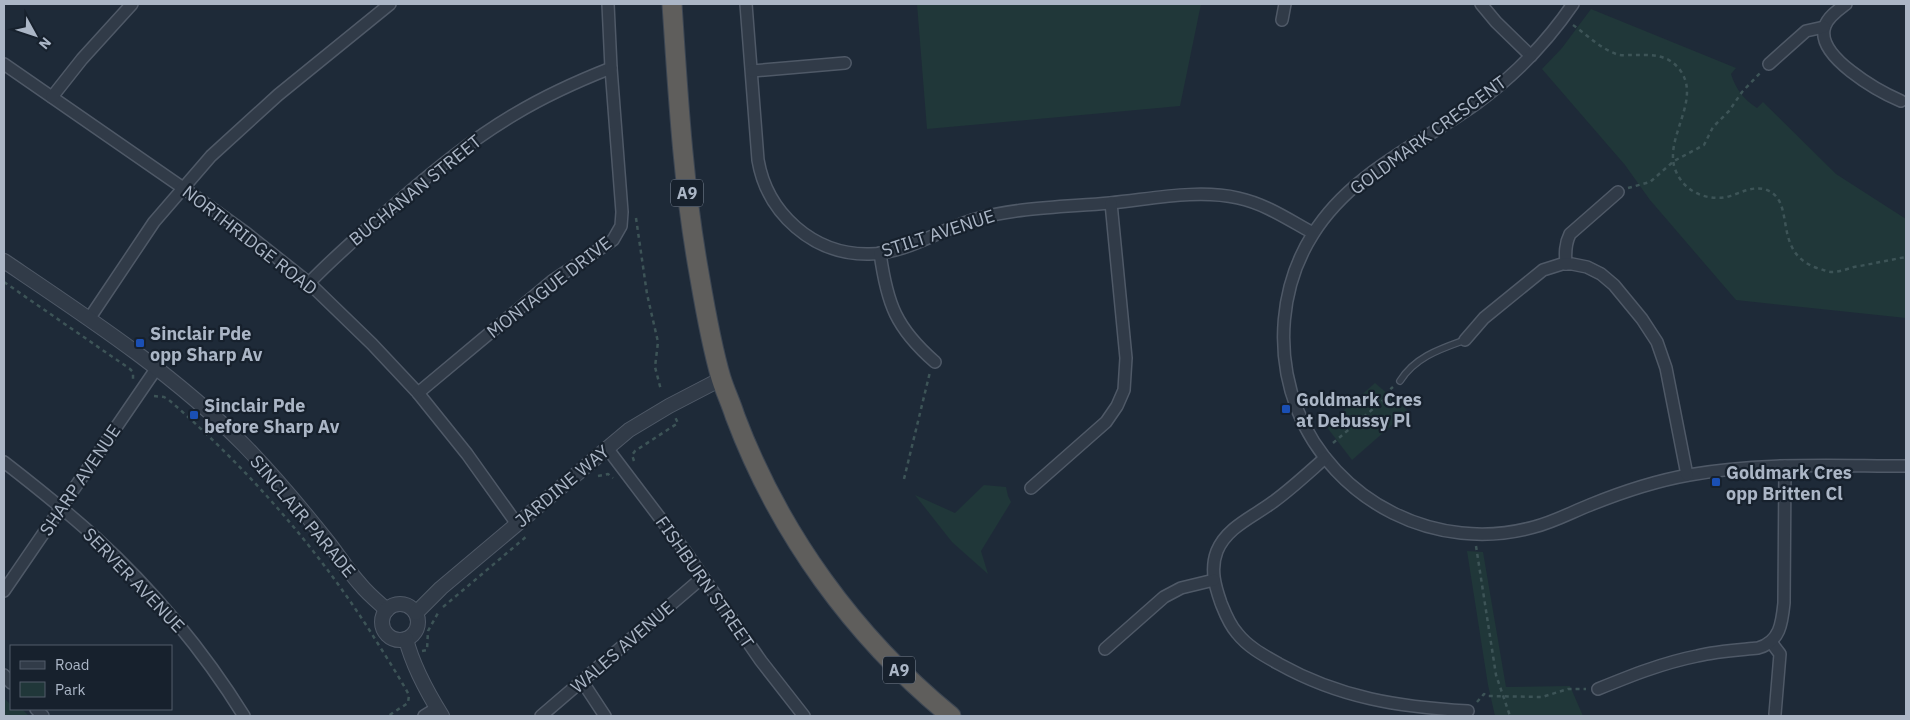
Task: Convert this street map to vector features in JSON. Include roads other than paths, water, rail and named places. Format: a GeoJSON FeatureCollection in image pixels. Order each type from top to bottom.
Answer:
{"type":"FeatureCollection","features":[{"type":"Feature","properties":{"kind":"highway","name":"A9"},"geometry":{"type":"LineString","coordinates":[[672,4],[680,133],[688,203],[703,300],[722,379],[757,470],[808,560],[870,638],[914,685],[951,716]]}},
{"type":"Feature","properties":{"kind":"street"},"geometry":{"type":"LineString","coordinates":[[52,98],[82,59],[132,4]]}},
{"type":"Feature","properties":{"kind":"street"},"geometry":{"type":"LineString","coordinates":[[89,319],[154,222],[222,144],[352,33],[390,4]]}},
{"type":"Feature","properties":{"kind":"street","name":"MONTAGUE DRIVE"},"geometry":{"type":"LineString","coordinates":[[418,393],[520,307],[552,282],[605,247],[618,234],[622,212],[608,4]]}},
{"type":"Feature","properties":{"kind":"street","name":"STILT AVENUE"},"geometry":{"type":"LineString","coordinates":[[746,4],[760,170],[767,189],[778,208],[797,228],[816,242],[844,251],[868,254],[880,253],[907,246],[955,226],[996,214],[1196,194],[1232,197],[1261,205],[1314,233]]}},
{"type":"Feature","properties":{"kind":"street"},"geometry":{"type":"LineString","coordinates":[[1282,20],[1285,4]]}},
{"type":"Feature","properties":{"kind":"street"},"geometry":{"type":"LineString","coordinates":[[1481,4],[1496,22],[1531,56]]}},
{"type":"Feature","properties":{"kind":"street","name":"GOLDMARK CRESCENT"},"geometry":{"type":"LineString","coordinates":[[1573,4],[1564,18],[1531,56],[1476,104],[1358,183],[1335,204],[1314,233],[1298,263],[1291,283],[1285,315],[1284,354],[1287,375],[1295,403],[1305,426],[1325,458],[1343,479],[1358,492],[1392,513],[1430,528],[1474,534],[1510,532],[1534,527],[1631,490],[1687,475],[1744,468],[1785,466],[1906,466]]}},
{"type":"Feature","properties":{"kind":"street"},"geometry":{"type":"LineString","coordinates":[[1846,4],[1832,16],[1824,27],[1825,43],[1849,70],[1874,89],[1901,102]]}},
{"type":"Feature","properties":{"kind":"street"},"geometry":{"type":"LineString","coordinates":[[1768,64],[1806,31],[1824,27]]}},
{"type":"Feature","properties":{"kind":"street"},"geometry":{"type":"LineString","coordinates":[[752,71],[845,63]]}},
{"type":"Feature","properties":{"kind":"street","name":"NORTHRIDGE ROAD"},"geometry":{"type":"LineString","coordinates":[[4,64],[246,233],[309,283],[372,344],[418,393],[467,454],[517,524]]}},
{"type":"Feature","properties":{"kind":"street","name":"BUCHANAN STREET"},"geometry":{"type":"LineString","coordinates":[[309,283],[348,244],[447,160],[515,114],[550,95],[611,68]]}},
{"type":"Feature","properties":{"kind":"street"},"geometry":{"type":"LineString","coordinates":[[1566,264],[1566,241],[1570,234],[1618,192]]}},
{"type":"Feature","properties":{"kind":"street"},"geometry":{"type":"LineString","coordinates":[[1031,488],[1102,426],[1114,411],[1124,390],[1126,358],[1111,203]]}},
{"type":"Feature","properties":{"kind":"street"},"geometry":{"type":"LineString","coordinates":[[880,253],[885,286],[897,318],[912,340],[935,362]]}},
{"type":"Feature","properties":{"kind":"street","name":"SINCLAIR PARADE"},"geometry":{"type":"LineString","coordinates":[[4,261],[89,319],[182,388],[248,449],[299,506],[361,586],[387,610]]}},
{"type":"Feature","properties":{"kind":"street"},"geometry":{"type":"LineString","coordinates":[[1465,340],[1484,318],[1533,277],[1550,268],[1566,264],[1587,267],[1607,279],[1642,319],[1652,334],[1666,368],[1687,475]]}},
{"type":"Feature","properties":{"kind":"street","name":"SHARP AVENUE"},"geometry":{"type":"LineString","coordinates":[[4,591],[156,369]]}},
{"type":"Feature","properties":{"kind":"street","name":"JARDINE WAY"},"geometry":{"type":"LineString","coordinates":[[416,613],[441,588],[629,430],[669,406],[722,379]]}},
{"type":"Feature","properties":{"kind":"street","name":"FISHBURN STREET"},"geometry":{"type":"LineString","coordinates":[[607,448],[703,578],[756,654],[804,716]]}},
{"type":"Feature","properties":{"kind":"street"},"geometry":{"type":"LineString","coordinates":[[1325,458],[1282,495],[1246,520],[1226,538],[1217,552],[1214,580],[1227,617],[1236,632],[1254,649],[1294,672],[1335,689],[1378,701],[1418,708],[1468,711]]}},
{"type":"Feature","properties":{"kind":"street","name":"SERVER AVENUE"},"geometry":{"type":"LineString","coordinates":[[4,462],[61,507],[96,538],[150,592],[204,656],[244,716]]}},
{"type":"Feature","properties":{"kind":"street"},"geometry":{"type":"LineString","coordinates":[[1598,689],[1635,674],[1682,659],[1711,653],[1758,648],[1772,642],[1782,624],[1784,603],[1785,466]]}},
{"type":"Feature","properties":{"kind":"street","name":"WALES AVENUE"},"geometry":{"type":"LineString","coordinates":[[541,716],[703,578]]}},
{"type":"Feature","properties":{"kind":"street"},"geometry":{"type":"LineString","coordinates":[[1105,649],[1164,597],[1181,588],[1214,580]]}},
{"type":"Feature","properties":{"kind":"street"},"geometry":{"type":"LineString","coordinates":[[402,604],[416,613],[417,628],[411,637],[395,639],[386,632],[382,621],[387,610],[402,604]]}},
{"type":"Feature","properties":{"kind":"street"},"geometry":{"type":"LineString","coordinates":[[406,639],[411,657],[440,712],[424,716]]}},
{"type":"Feature","properties":{"kind":"street"},"geometry":{"type":"LineString","coordinates":[[1772,642],[1780,654],[1775,714]]}},
{"type":"Feature","properties":{"kind":"street"},"geometry":{"type":"LineString","coordinates":[[582,681],[605,716]]}},
{"type":"Feature","properties":{"kind":"lane"},"geometry":{"type":"LineString","coordinates":[[1400,382],[1406,372],[1431,352],[1465,340]]}},
{"type":"Feature","properties":{"kind":"place","name":"Sinclair Pde opp Sharp Av"},"geometry":{"type":"Point","coordinates":[140,343]}},
{"type":"Feature","properties":{"kind":"place","name":"Goldmark Cres at Debussy Pl"},"geometry":{"type":"Point","coordinates":[1286,409]}},
{"type":"Feature","properties":{"kind":"place","name":"Sinclair Pde before Sharp Av"},"geometry":{"type":"Point","coordinates":[194,415]}},
{"type":"Feature","properties":{"kind":"place","name":"Goldmark Cres opp Britten Cl"},"geometry":{"type":"Point","coordinates":[1716,482]}}]}
